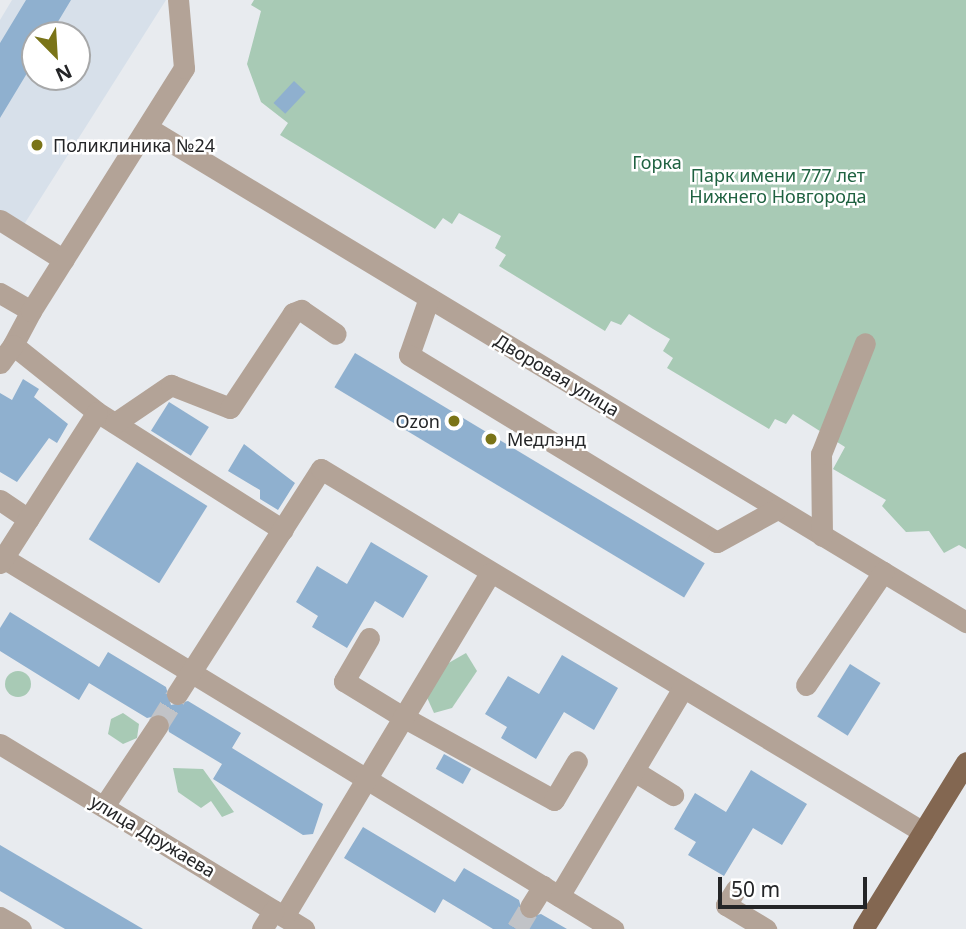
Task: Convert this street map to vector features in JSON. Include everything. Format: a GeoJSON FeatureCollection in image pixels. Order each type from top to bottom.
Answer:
{"type":"FeatureCollection","features":[{"type":"Feature","properties":{"kind":"main road"},"geometry":{"type":"LineString","coordinates":[[863,929],[966,762]]}},
{"type":"Feature","properties":{"kind":"street"},"geometry":{"type":"LineString","coordinates":[[0,363],[184,68],[178,0]]}},
{"type":"Feature","properties":{"kind":"street","name":"Дворовая улица"},"geometry":{"type":"LineString","coordinates":[[148,128],[966,622]]}},
{"type":"Feature","properties":{"kind":"street"},"geometry":{"type":"LineString","coordinates":[[0,220],[64,260]]}},
{"type":"Feature","properties":{"kind":"street"},"geometry":{"type":"LineString","coordinates":[[0,293],[31,311]]}},
{"type":"Feature","properties":{"kind":"street"},"geometry":{"type":"LineString","coordinates":[[429,298],[409,355],[717,542],[777,509]]}},
{"type":"Feature","properties":{"kind":"street"},"geometry":{"type":"LineString","coordinates":[[115,424],[171,385],[230,408],[293,313],[301,310],[336,334]]}},
{"type":"Feature","properties":{"kind":"street"},"geometry":{"type":"LineString","coordinates":[[822,536],[821,454],[865,343]]}},
{"type":"Feature","properties":{"kind":"street"},"geometry":{"type":"LineString","coordinates":[[13,345],[97,412],[283,530]]}},
{"type":"Feature","properties":{"kind":"street"},"geometry":{"type":"LineString","coordinates":[[97,412],[1,559],[191,670],[613,929]]}},
{"type":"Feature","properties":{"kind":"street"},"geometry":{"type":"LineString","coordinates":[[177,694],[321,469],[923,832]]}},
{"type":"Feature","properties":{"kind":"street"},"geometry":{"type":"LineString","coordinates":[[0,500],[28,519]]}},
{"type":"Feature","properties":{"kind":"street"},"geometry":{"type":"LineString","coordinates":[[806,685],[883,572]]}},
{"type":"Feature","properties":{"kind":"street"},"geometry":{"type":"LineString","coordinates":[[262,929],[279,913],[366,777],[490,573]]}},
{"type":"Feature","properties":{"kind":"street"},"geometry":{"type":"LineString","coordinates":[[369,638],[344,681],[403,716],[554,800],[577,761]]}},
{"type":"Feature","properties":{"kind":"street"},"geometry":{"type":"LineString","coordinates":[[530,907],[551,891],[634,771],[683,688]]}},
{"type":"Feature","properties":{"kind":"street"},"geometry":{"type":"LineString","coordinates":[[104,806],[158,725]]}},
{"type":"Feature","properties":{"kind":"street","name":"улица Дружаева"},"geometry":{"type":"LineString","coordinates":[[0,744],[304,929]]}},
{"type":"Feature","properties":{"kind":"street"},"geometry":{"type":"LineString","coordinates":[[634,771],[673,795]]}},
{"type":"Feature","properties":{"kind":"street"},"geometry":{"type":"LineString","coordinates":[[736,889],[726,905],[766,929]]}},
{"type":"Feature","properties":{"kind":"street"},"geometry":{"type":"LineString","coordinates":[[0,917],[21,929]]}},
{"type":"Feature","properties":{"kind":"shaded area","name":"Поликлиника №24"},"geometry":{"type":"Polygon","coordinates":[[[12,0],[166,0],[23,226],[0,212],[0,20],[12,0]]]}},
{"type":"Feature","properties":{"kind":"green space","name":"Парк имени 777 лет Нижнего Новгорода"},"geometry":{"type":"Polygon","coordinates":[[[254,0],[966,0],[966,549],[959,545],[944,553],[929,531],[906,532],[882,506],[886,500],[833,469],[845,447],[793,414],[786,424],[775,419],[769,429],[667,368],[673,358],[663,351],[670,339],[629,314],[621,325],[611,321],[605,331],[499,266],[506,255],[495,248],[501,236],[459,213],[452,224],[443,218],[435,229],[280,135],[288,123],[261,102],[247,64],[261,11],[251,5],[254,0]]]}},
{"type":"Feature","properties":{"kind":"green space"},"geometry":{"type":"Polygon","coordinates":[[[466,653],[477,671],[452,708],[434,713],[425,693],[445,665],[466,653]]]}},
{"type":"Feature","properties":{"kind":"green space"},"geometry":{"type":"Polygon","coordinates":[[[18,671],[27,675],[31,684],[27,693],[18,697],[9,693],[5,684],[9,675],[18,671]]]}},
{"type":"Feature","properties":{"kind":"green space"},"geometry":{"type":"Polygon","coordinates":[[[123,713],[139,724],[137,738],[123,744],[108,734],[111,719],[123,713]]]}},
{"type":"Feature","properties":{"kind":"green space"},"geometry":{"type":"Polygon","coordinates":[[[173,768],[203,769],[234,812],[222,817],[211,801],[201,808],[178,792],[173,768]]]}},
{"type":"Feature","properties":{"kind":"building"},"geometry":{"type":"Polygon","coordinates":[[[26,0],[71,0],[58,21],[21,21],[21,83],[0,118],[0,43],[26,0]]]}},
{"type":"Feature","properties":{"kind":"building"},"geometry":{"type":"Polygon","coordinates":[[[294,81],[306,92],[285,114],[274,103],[294,81]]]}},
{"type":"Feature","properties":{"kind":"building"},"geometry":{"type":"Polygon","coordinates":[[[355,353],[705,563],[684,597],[334,387],[355,353]]]}},
{"type":"Feature","properties":{"kind":"building"},"geometry":{"type":"Polygon","coordinates":[[[23,379],[39,389],[34,397],[68,424],[57,443],[49,438],[17,482],[0,472],[0,393],[12,400],[23,379]]]}},
{"type":"Feature","properties":{"kind":"building"},"geometry":{"type":"Polygon","coordinates":[[[169,402],[209,427],[191,456],[151,431],[169,402]]]}},
{"type":"Feature","properties":{"kind":"building"},"geometry":{"type":"Polygon","coordinates":[[[244,444],[295,483],[278,510],[260,499],[260,490],[228,471],[244,444]]]}},
{"type":"Feature","properties":{"kind":"building"},"geometry":{"type":"Polygon","coordinates":[[[137,462],[207,506],[159,583],[89,539],[137,462]]]}},
{"type":"Feature","properties":{"kind":"building"},"geometry":{"type":"Polygon","coordinates":[[[371,542],[428,576],[403,618],[375,601],[347,648],[312,627],[318,616],[296,602],[317,566],[347,584],[371,542]]]}},
{"type":"Feature","properties":{"kind":"building"},"geometry":{"type":"Polygon","coordinates":[[[10,612],[99,667],[108,652],[166,687],[171,705],[188,701],[241,733],[232,748],[323,804],[313,834],[303,835],[213,779],[222,764],[169,732],[165,714],[147,718],[89,683],[79,700],[0,651],[0,628],[10,612]]]}},
{"type":"Feature","properties":{"kind":"building"},"geometry":{"type":"Polygon","coordinates":[[[562,655],[618,688],[594,730],[564,712],[536,759],[501,738],[507,727],[485,714],[508,676],[539,694],[562,655]]]}},
{"type":"Feature","properties":{"kind":"building"},"geometry":{"type":"Polygon","coordinates":[[[850,664],[881,683],[848,736],[817,717],[850,664]]]}},
{"type":"Feature","properties":{"kind":"building"},"geometry":{"type":"Polygon","coordinates":[[[444,754],[471,769],[463,784],[436,769],[444,754]]]}},
{"type":"Feature","properties":{"kind":"building"},"geometry":{"type":"Polygon","coordinates":[[[751,770],[807,804],[782,845],[753,828],[724,876],[688,855],[696,842],[674,829],[695,793],[726,812],[751,770]]]}},
{"type":"Feature","properties":{"kind":"building"},"geometry":{"type":"Polygon","coordinates":[[[363,827],[455,882],[464,868],[519,900],[524,918],[541,914],[567,929],[493,929],[443,899],[435,913],[344,858],[363,827]]]}},
{"type":"Feature","properties":{"kind":"building"},"geometry":{"type":"Polygon","coordinates":[[[0,845],[143,929],[65,929],[0,891],[0,845]]]}},
{"type":"Feature","properties":{"kind":"tunnel"},"geometry":{"type":"LineString","coordinates":[[158,725],[177,694]]}},
{"type":"Feature","properties":{"kind":"tunnel"},"geometry":{"type":"LineString","coordinates":[[517,929],[530,907]]}},
{"type":"Feature","properties":{"kind":"place","name":"Поликлиника №24"},"geometry":{"type":"Point","coordinates":[37,145]}},
{"type":"Feature","properties":{"kind":"place","name":"Ozon"},"geometry":{"type":"Point","coordinates":[454,421]}},
{"type":"Feature","properties":{"kind":"place","name":"Медлэнд"},"geometry":{"type":"Point","coordinates":[491,439]}},
{"type":"Feature","properties":{"kind":"park label","name":"Горка"},"geometry":{"type":"Point","coordinates":[657,162]}}]}
